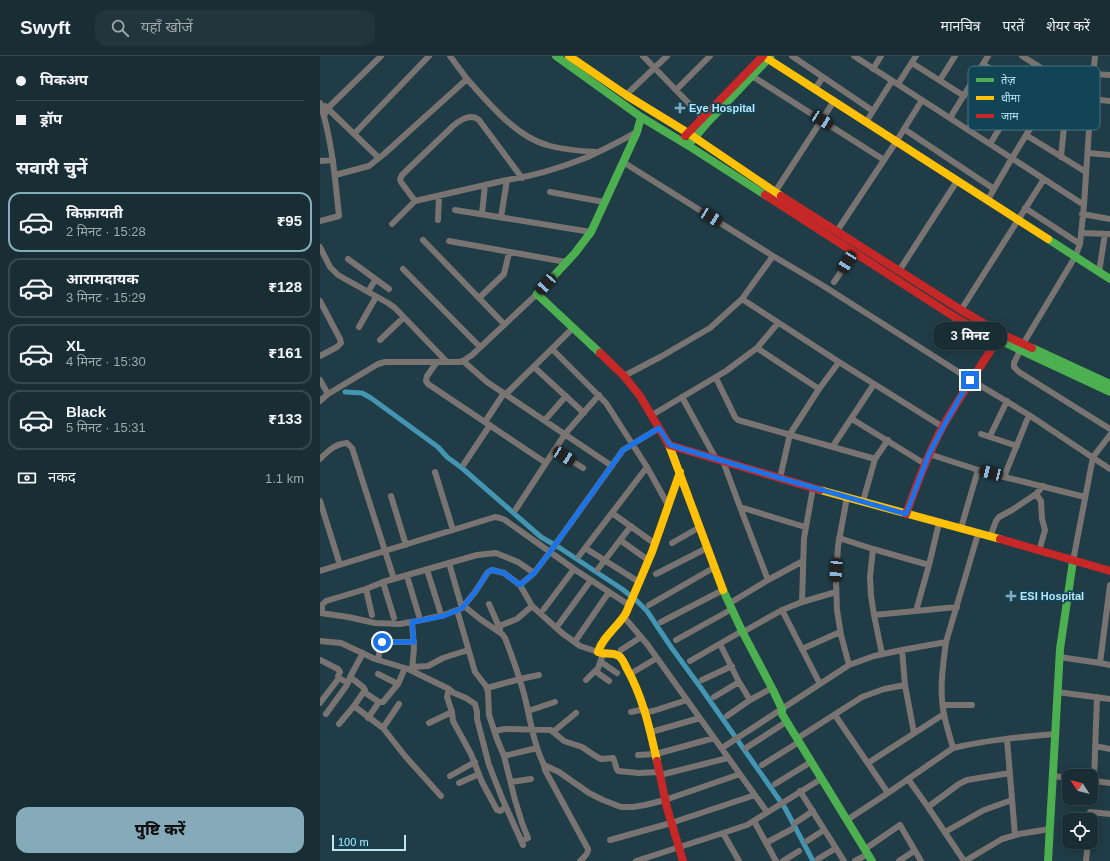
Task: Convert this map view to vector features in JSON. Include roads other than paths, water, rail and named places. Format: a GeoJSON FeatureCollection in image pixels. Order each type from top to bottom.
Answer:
{"type":"FeatureCollection","features":[{"type":"Feature","properties":{"kind":"street"},"geometry":{"type":"LineString","coordinates":[[324,116],[328,108],[381,56]]}},
{"type":"Feature","properties":{"kind":"street"},"geometry":{"type":"LineString","coordinates":[[354,134],[429,56]]}},
{"type":"Feature","properties":{"kind":"street"},"geometry":{"type":"LineString","coordinates":[[450,56],[467,79],[517,129],[531,138],[547,145],[566,150],[598,152]]}},
{"type":"Feature","properties":{"kind":"street"},"geometry":{"type":"LineString","coordinates":[[556,56],[641,117],[956,318],[1021,347],[1110,392]]}},
{"type":"Feature","properties":{"kind":"street"},"geometry":{"type":"LineString","coordinates":[[570,56],[626,95],[898,271],[961,310],[1000,337]]}},
{"type":"Feature","properties":{"kind":"street"},"geometry":{"type":"LineString","coordinates":[[643,56],[703,118]]}},
{"type":"Feature","properties":{"kind":"street"},"geometry":{"type":"LineString","coordinates":[[626,95],[667,56]]}},
{"type":"Feature","properties":{"kind":"street"},"geometry":{"type":"LineString","coordinates":[[676,90],[710,56]]}},
{"type":"Feature","properties":{"kind":"street"},"geometry":{"type":"LineString","coordinates":[[792,56],[873,111]]}},
{"type":"Feature","properties":{"kind":"street"},"geometry":{"type":"LineString","coordinates":[[854,56],[1084,205]]}},
{"type":"Feature","properties":{"kind":"street"},"geometry":{"type":"LineString","coordinates":[[873,68],[881,56]]}},
{"type":"Feature","properties":{"kind":"street"},"geometry":{"type":"LineString","coordinates":[[866,122],[916,56]]}},
{"type":"Feature","properties":{"kind":"street"},"geometry":{"type":"LineString","coordinates":[[940,80],[955,56]]}},
{"type":"Feature","properties":{"kind":"street"},"geometry":{"type":"LineString","coordinates":[[986,66],[983,64],[988,56]]}},
{"type":"Feature","properties":{"kind":"street"},"geometry":{"type":"LineString","coordinates":[[1022,56],[1038,66]]}},
{"type":"Feature","properties":{"kind":"street"},"geometry":{"type":"LineString","coordinates":[[1094,66],[1095,56]]}},
{"type":"Feature","properties":{"kind":"street"},"geometry":{"type":"LineString","coordinates":[[685,144],[703,118],[766,57]]}},
{"type":"Feature","properties":{"kind":"street"},"geometry":{"type":"LineString","coordinates":[[691,136],[708,122],[752,76],[766,57]]}},
{"type":"Feature","properties":{"kind":"street"},"geometry":{"type":"LineString","coordinates":[[766,57],[1110,279]]}},
{"type":"Feature","properties":{"kind":"street"},"geometry":{"type":"LineString","coordinates":[[912,62],[964,96]]}},
{"type":"Feature","properties":{"kind":"street"},"geometry":{"type":"LineString","coordinates":[[1100,74],[1110,75]]}},
{"type":"Feature","properties":{"kind":"street"},"geometry":{"type":"LineString","coordinates":[[752,76],[884,160]]}},
{"type":"Feature","properties":{"kind":"street"},"geometry":{"type":"LineString","coordinates":[[815,89],[823,77]]}},
{"type":"Feature","properties":{"kind":"street"},"geometry":{"type":"LineString","coordinates":[[335,175],[369,166],[467,79]]}},
{"type":"Feature","properties":{"kind":"street"},"geometry":{"type":"LineString","coordinates":[[950,118],[968,89]]}},
{"type":"Feature","properties":{"kind":"street"},"geometry":{"type":"LineString","coordinates":[[837,231],[922,100]]}},
{"type":"Feature","properties":{"kind":"street"},"geometry":{"type":"LineString","coordinates":[[1100,100],[1110,101]]}},
{"type":"Feature","properties":{"kind":"street"},"geometry":{"type":"LineString","coordinates":[[775,192],[834,101]]}},
{"type":"Feature","properties":{"kind":"street"},"geometry":{"type":"LineString","coordinates":[[320,102],[379,158]]}},
{"type":"Feature","properties":{"kind":"street"},"geometry":{"type":"LineString","coordinates":[[320,102],[333,160],[339,216],[320,221]]}},
{"type":"Feature","properties":{"kind":"street"},"geometry":{"type":"LineString","coordinates":[[415,202],[401,182],[400,178],[402,175],[453,126],[458,122],[473,116],[479,120],[522,178]]}},
{"type":"Feature","properties":{"kind":"street"},"geometry":{"type":"LineString","coordinates":[[320,401],[328,394],[378,364],[385,362],[464,361],[480,347],[537,294],[575,253],[590,232],[637,132],[641,117]]}},
{"type":"Feature","properties":{"kind":"street"},"geometry":{"type":"LineString","coordinates":[[904,129],[994,189]]}},
{"type":"Feature","properties":{"kind":"street"},"geometry":{"type":"LineString","coordinates":[[990,144],[999,130]]}},
{"type":"Feature","properties":{"kind":"street"},"geometry":{"type":"LineString","coordinates":[[987,200],[1029,130]]}},
{"type":"Feature","properties":{"kind":"street"},"geometry":{"type":"LineString","coordinates":[[1061,157],[1064,130]]}},
{"type":"Feature","properties":{"kind":"street"},"geometry":{"type":"LineString","coordinates":[[1089,130],[1080,244],[1075,257],[1021,347],[1014,363],[1014,367],[1016,370],[1110,429]]}},
{"type":"Feature","properties":{"kind":"street"},"geometry":{"type":"LineString","coordinates":[[392,224],[415,202],[549,171],[586,158],[637,132]]}},
{"type":"Feature","properties":{"kind":"street"},"geometry":{"type":"LineString","coordinates":[[1026,135],[1086,172]]}},
{"type":"Feature","properties":{"kind":"street"},"geometry":{"type":"LineString","coordinates":[[1088,153],[1110,155]]}},
{"type":"Feature","properties":{"kind":"street"},"geometry":{"type":"LineString","coordinates":[[320,161],[333,160]]}},
{"type":"Feature","properties":{"kind":"street"},"geometry":{"type":"LineString","coordinates":[[623,162],[822,285],[970,380],[1029,414],[1110,469]]}},
{"type":"Feature","properties":{"kind":"street"},"geometry":{"type":"LineString","coordinates":[[898,271],[959,182],[968,172]]}},
{"type":"Feature","properties":{"kind":"street"},"geometry":{"type":"LineString","coordinates":[[961,310],[1044,179]]}},
{"type":"Feature","properties":{"kind":"street"},"geometry":{"type":"LineString","coordinates":[[501,218],[507,180]]}},
{"type":"Feature","properties":{"kind":"street"},"geometry":{"type":"LineString","coordinates":[[482,214],[485,185]]}},
{"type":"Feature","properties":{"kind":"street"},"geometry":{"type":"LineString","coordinates":[[550,192],[604,202]]}},
{"type":"Feature","properties":{"kind":"street"},"geometry":{"type":"LineString","coordinates":[[438,220],[439,196]]}},
{"type":"Feature","properties":{"kind":"street"},"geometry":{"type":"LineString","coordinates":[[1025,208],[1080,244]]}},
{"type":"Feature","properties":{"kind":"street"},"geometry":{"type":"LineString","coordinates":[[455,210],[590,232]]}},
{"type":"Feature","properties":{"kind":"street"},"geometry":{"type":"LineString","coordinates":[[1082,214],[1110,219]]}},
{"type":"Feature","properties":{"kind":"street"},"geometry":{"type":"LineString","coordinates":[[1081,232],[1108,234],[1099,272]]}},
{"type":"Feature","properties":{"kind":"street"},"geometry":{"type":"LineString","coordinates":[[423,240],[504,324]]}},
{"type":"Feature","properties":{"kind":"street"},"geometry":{"type":"LineString","coordinates":[[449,241],[509,253],[566,262]]}},
{"type":"Feature","properties":{"kind":"street"},"geometry":{"type":"LineString","coordinates":[[320,247],[330,267],[334,271],[395,308],[447,362]]}},
{"type":"Feature","properties":{"kind":"street"},"geometry":{"type":"LineString","coordinates":[[1103,250],[1110,252]]}},
{"type":"Feature","properties":{"kind":"street"},"geometry":{"type":"LineString","coordinates":[[479,298],[504,274],[509,253]]}},
{"type":"Feature","properties":{"kind":"street"},"geometry":{"type":"LineString","coordinates":[[834,282],[854,253]]}},
{"type":"Feature","properties":{"kind":"street"},"geometry":{"type":"LineString","coordinates":[[624,376],[710,328],[742,299],[773,256]]}},
{"type":"Feature","properties":{"kind":"street"},"geometry":{"type":"LineString","coordinates":[[348,258],[375,280],[389,289]]}},
{"type":"Feature","properties":{"kind":"street"},"geometry":{"type":"LineString","coordinates":[[403,269],[480,347]]}},
{"type":"Feature","properties":{"kind":"street"},"geometry":{"type":"LineString","coordinates":[[368,292],[375,280]]}},
{"type":"Feature","properties":{"kind":"street"},"geometry":{"type":"LineString","coordinates":[[537,294],[624,376],[640,396],[670,445],[714,567],[743,632],[811,762],[869,854],[877,861]]}},
{"type":"Feature","properties":{"kind":"street"},"geometry":{"type":"LineString","coordinates":[[359,327],[376,297]]}},
{"type":"Feature","properties":{"kind":"street"},"geometry":{"type":"LineString","coordinates":[[742,299],[943,427]]}},
{"type":"Feature","properties":{"kind":"street"},"geometry":{"type":"LineString","coordinates":[[320,301],[341,343],[337,347],[320,356]]}},
{"type":"Feature","properties":{"kind":"street"},"geometry":{"type":"LineString","coordinates":[[380,340],[403,318]]}},
{"type":"Feature","properties":{"kind":"street"},"geometry":{"type":"LineString","coordinates":[[652,415],[726,371],[757,348],[778,323]]}},
{"type":"Feature","properties":{"kind":"street"},"geometry":{"type":"LineString","coordinates":[[464,464],[505,394],[573,328]]}},
{"type":"Feature","properties":{"kind":"street"},"geometry":{"type":"LineString","coordinates":[[906,514],[929,454],[943,427],[970,380],[1000,337]]}},
{"type":"Feature","properties":{"kind":"street"},"geometry":{"type":"LineString","coordinates":[[1021,347],[1110,384]]}},
{"type":"Feature","properties":{"kind":"street"},"geometry":{"type":"LineString","coordinates":[[757,348],[819,389]]}},
{"type":"Feature","properties":{"kind":"street"},"geometry":{"type":"LineString","coordinates":[[552,349],[606,403],[668,505]]}},
{"type":"Feature","properties":{"kind":"street"},"geometry":{"type":"LineString","coordinates":[[464,361],[487,382],[612,466]]}},
{"type":"Feature","properties":{"kind":"street"},"geometry":{"type":"LineString","coordinates":[[437,362],[427,376],[426,382],[546,463]]}},
{"type":"Feature","properties":{"kind":"street"},"geometry":{"type":"LineString","coordinates":[[780,478],[790,434],[819,389],[839,362]]}},
{"type":"Feature","properties":{"kind":"street"},"geometry":{"type":"LineString","coordinates":[[534,366],[584,413]]}},
{"type":"Feature","properties":{"kind":"street"},"geometry":{"type":"LineString","coordinates":[[716,378],[735,417],[738,420],[875,459]]}},
{"type":"Feature","properties":{"kind":"street"},"geometry":{"type":"LineString","coordinates":[[320,380],[328,394]]}},
{"type":"Feature","properties":{"kind":"street"},"geometry":{"type":"LineString","coordinates":[[833,446],[874,384]]}},
{"type":"Feature","properties":{"kind":"street"},"geometry":{"type":"LineString","coordinates":[[545,420],[566,396]]}},
{"type":"Feature","properties":{"kind":"street"},"geometry":{"type":"LineString","coordinates":[[516,509],[565,434],[599,396]]}},
{"type":"Feature","properties":{"kind":"street"},"geometry":{"type":"LineString","coordinates":[[682,397],[720,460],[768,580]]}},
{"type":"Feature","properties":{"kind":"street"},"geometry":{"type":"LineString","coordinates":[[990,436],[1007,401]]}},
{"type":"Feature","properties":{"kind":"street"},"geometry":{"type":"LineString","coordinates":[[1004,476],[1029,414]]}},
{"type":"Feature","properties":{"kind":"street"},"geometry":{"type":"LineString","coordinates":[[852,419],[925,464]]}},
{"type":"Feature","properties":{"kind":"street"},"geometry":{"type":"LineString","coordinates":[[520,585],[534,573],[623,450],[659,428]]}},
{"type":"Feature","properties":{"kind":"street"},"geometry":{"type":"LineString","coordinates":[[981,434],[1017,446]]}},
{"type":"Feature","properties":{"kind":"street"},"geometry":{"type":"LineString","coordinates":[[1048,861],[1059,657],[1073,561],[1093,457],[1110,434]]}},
{"type":"Feature","properties":{"kind":"street"},"geometry":{"type":"LineString","coordinates":[[863,501],[875,459],[888,440]]}},
{"type":"Feature","properties":{"kind":"street"},"geometry":{"type":"LineString","coordinates":[[320,459],[333,448],[344,443],[347,443],[352,448],[394,579]]}},
{"type":"Feature","properties":{"kind":"street"},"geometry":{"type":"LineString","coordinates":[[670,445],[813,488],[961,528],[1110,571]]}},
{"type":"Feature","properties":{"kind":"street"},"geometry":{"type":"LineString","coordinates":[[554,450],[583,468]]}},
{"type":"Feature","properties":{"kind":"street"},"geometry":{"type":"LineString","coordinates":[[929,454],[978,470],[1085,497]]}},
{"type":"Feature","properties":{"kind":"street"},"geometry":{"type":"LineString","coordinates":[[579,556],[646,467]]}},
{"type":"Feature","properties":{"kind":"street"},"geometry":{"type":"LineString","coordinates":[[961,528],[978,470]]}},
{"type":"Feature","properties":{"kind":"street"},"geometry":{"type":"LineString","coordinates":[[435,472],[453,530]]}},
{"type":"Feature","properties":{"kind":"street"},"geometry":{"type":"LineString","coordinates":[[586,680],[597,670],[601,653],[598,650],[624,617],[648,560],[680,472]]}},
{"type":"Feature","properties":{"kind":"street"},"geometry":{"type":"LineString","coordinates":[[990,537],[999,517],[1036,494],[1043,486]]}},
{"type":"Feature","properties":{"kind":"street"},"geometry":{"type":"LineString","coordinates":[[802,602],[805,527],[813,488]]}},
{"type":"Feature","properties":{"kind":"street"},"geometry":{"type":"LineString","coordinates":[[1036,494],[1041,501],[1042,519],[1045,530],[1039,550]]}},
{"type":"Feature","properties":{"kind":"street"},"geometry":{"type":"LineString","coordinates":[[391,496],[406,544]]}},
{"type":"Feature","properties":{"kind":"street"},"geometry":{"type":"LineString","coordinates":[[847,497],[839,538],[836,592],[840,632],[849,664]]}},
{"type":"Feature","properties":{"kind":"street"},"geometry":{"type":"LineString","coordinates":[[320,501],[340,565]]}},
{"type":"Feature","properties":{"kind":"street"},"geometry":{"type":"LineString","coordinates":[[740,507],[805,527]]}},
{"type":"Feature","properties":{"kind":"street"},"geometry":{"type":"LineString","coordinates":[[612,513],[654,543]]}},
{"type":"Feature","properties":{"kind":"street"},"geometry":{"type":"LineString","coordinates":[[320,571],[495,517],[500,518],[609,592],[631,600]]}},
{"type":"Feature","properties":{"kind":"street"},"geometry":{"type":"LineString","coordinates":[[916,611],[939,523]]}},
{"type":"Feature","properties":{"kind":"street"},"geometry":{"type":"LineString","coordinates":[[598,569],[631,526]]}},
{"type":"Feature","properties":{"kind":"street"},"geometry":{"type":"LineString","coordinates":[[672,543],[700,527]]}},
{"type":"Feature","properties":{"kind":"street"},"geometry":{"type":"LineString","coordinates":[[953,748],[943,705],[946,642],[978,534]]}},
{"type":"Feature","properties":{"kind":"street"},"geometry":{"type":"LineString","coordinates":[[839,538],[928,565]]}},
{"type":"Feature","properties":{"kind":"street"},"geometry":{"type":"LineString","coordinates":[[620,540],[648,560]]}},
{"type":"Feature","properties":{"kind":"street"},"geometry":{"type":"LineString","coordinates":[[585,548],[639,582]]}},
{"type":"Feature","properties":{"kind":"street"},"geometry":{"type":"LineString","coordinates":[[656,574],[708,548]]}},
{"type":"Feature","properties":{"kind":"street"},"geometry":{"type":"LineString","coordinates":[[873,549],[870,576],[871,596],[882,654]]}},
{"type":"Feature","properties":{"kind":"street"},"geometry":{"type":"LineString","coordinates":[[534,573],[518,562],[496,553],[477,555],[383,582],[366,590],[326,601],[321,605],[321,613],[375,623],[400,624],[444,616],[461,608],[475,592],[488,572],[492,570],[504,573],[520,585],[532,606],[562,633],[580,646],[601,653],[613,653],[621,658],[637,688],[645,711],[656,754],[670,823],[683,861]]}},
{"type":"Feature","properties":{"kind":"street"},"geometry":{"type":"LineString","coordinates":[[676,640],[731,606],[768,580],[803,561]]}},
{"type":"Feature","properties":{"kind":"street"},"geometry":{"type":"LineString","coordinates":[[412,669],[475,704],[477,720],[489,765],[522,843],[528,838],[510,782],[504,756],[489,715],[487,688],[475,672],[468,650],[461,608],[449,563]]}},
{"type":"Feature","properties":{"kind":"street"},"geometry":{"type":"LineString","coordinates":[[649,605],[714,567]]}},
{"type":"Feature","properties":{"kind":"street"},"geometry":{"type":"LineString","coordinates":[[544,609],[574,569]]}},
{"type":"Feature","properties":{"kind":"street"},"geometry":{"type":"LineString","coordinates":[[427,570],[440,611]]}},
{"type":"Feature","properties":{"kind":"street"},"geometry":{"type":"LineString","coordinates":[[407,576],[419,616]]}},
{"type":"Feature","properties":{"kind":"street"},"geometry":{"type":"LineString","coordinates":[[559,624],[591,580]]}},
{"type":"Feature","properties":{"kind":"street"},"geometry":{"type":"LineString","coordinates":[[383,582],[394,618]]}},
{"type":"Feature","properties":{"kind":"street"},"geometry":{"type":"LineString","coordinates":[[1100,663],[1108,613],[1110,585]]}},
{"type":"Feature","properties":{"kind":"street"},"geometry":{"type":"LineString","coordinates":[[366,590],[372,615]]}},
{"type":"Feature","properties":{"kind":"street"},"geometry":{"type":"LineString","coordinates":[[661,622],[723,590]]}},
{"type":"Feature","properties":{"kind":"street"},"geometry":{"type":"LineString","coordinates":[[576,640],[609,592]]}},
{"type":"Feature","properties":{"kind":"street"},"geometry":{"type":"LineString","coordinates":[[690,661],[782,610],[802,602],[836,592]]}},
{"type":"Feature","properties":{"kind":"street"},"geometry":{"type":"LineString","coordinates":[[489,604],[505,638],[520,679],[537,748],[545,770],[588,849],[587,854],[580,861]]}},
{"type":"Feature","properties":{"kind":"street"},"geometry":{"type":"LineString","coordinates":[[499,626],[517,619],[532,606]]}},
{"type":"Feature","properties":{"kind":"street"},"geometry":{"type":"LineString","coordinates":[[874,615],[957,607]]}},
{"type":"Feature","properties":{"kind":"street"},"geometry":{"type":"LineString","coordinates":[[461,608],[502,634]]}},
{"type":"Feature","properties":{"kind":"street"},"geometry":{"type":"LineString","coordinates":[[782,610],[820,684]]}},
{"type":"Feature","properties":{"kind":"street"},"geometry":{"type":"LineString","coordinates":[[624,617],[657,658],[767,812]]}},
{"type":"Feature","properties":{"kind":"street"},"geometry":{"type":"LineString","coordinates":[[412,622],[414,642],[412,669]]}},
{"type":"Feature","properties":{"kind":"street"},"geometry":{"type":"LineString","coordinates":[[802,649],[840,632]]}},
{"type":"Feature","properties":{"kind":"street"},"geometry":{"type":"LineString","coordinates":[[621,650],[640,636]]}},
{"type":"Feature","properties":{"kind":"street"},"geometry":{"type":"LineString","coordinates":[[1103,640],[1110,642]]}},
{"type":"Feature","properties":{"kind":"street"},"geometry":{"type":"LineString","coordinates":[[320,641],[341,643],[378,660],[412,669],[428,666],[443,658],[468,650]]}},
{"type":"Feature","properties":{"kind":"street"},"geometry":{"type":"LineString","coordinates":[[378,660],[381,644],[384,642],[414,642]]}},
{"type":"Feature","properties":{"kind":"street"},"geometry":{"type":"LineString","coordinates":[[722,748],[849,664],[882,654],[946,642]]}},
{"type":"Feature","properties":{"kind":"street"},"geometry":{"type":"LineString","coordinates":[[720,644],[750,700]]}},
{"type":"Feature","properties":{"kind":"street"},"geometry":{"type":"LineString","coordinates":[[902,650],[905,685],[914,733]]}},
{"type":"Feature","properties":{"kind":"street"},"geometry":{"type":"LineString","coordinates":[[326,714],[349,680],[363,653]]}},
{"type":"Feature","properties":{"kind":"street"},"geometry":{"type":"LineString","coordinates":[[1059,657],[1110,665]]}},
{"type":"Feature","properties":{"kind":"street"},"geometry":{"type":"LineString","coordinates":[[630,674],[657,658]]}},
{"type":"Feature","properties":{"kind":"street"},"geometry":{"type":"LineString","coordinates":[[320,660],[338,669],[340,672],[338,676],[339,678],[320,703]]}},
{"type":"Feature","properties":{"kind":"street"},"geometry":{"type":"LineString","coordinates":[[600,662],[617,674]]}},
{"type":"Feature","properties":{"kind":"street"},"geometry":{"type":"LineString","coordinates":[[702,680],[732,666]]}},
{"type":"Feature","properties":{"kind":"street"},"geometry":{"type":"LineString","coordinates":[[339,678],[349,680],[363,687],[365,690],[364,692],[379,702],[383,702],[398,684],[405,668]]}},
{"type":"Feature","properties":{"kind":"street"},"geometry":{"type":"LineString","coordinates":[[595,671],[609,681]]}},
{"type":"Feature","properties":{"kind":"street"},"geometry":{"type":"LineString","coordinates":[[378,674],[398,684]]}},
{"type":"Feature","properties":{"kind":"street"},"geometry":{"type":"LineString","coordinates":[[487,688],[539,675]]}},
{"type":"Feature","properties":{"kind":"street"},"geometry":{"type":"LineString","coordinates":[[714,697],[739,682]]}},
{"type":"Feature","properties":{"kind":"street"},"geometry":{"type":"LineString","coordinates":[[762,766],[862,697],[884,689],[905,685]]}},
{"type":"Feature","properties":{"kind":"street"},"geometry":{"type":"LineString","coordinates":[[727,716],[750,700],[772,688]]}},
{"type":"Feature","properties":{"kind":"street"},"geometry":{"type":"LineString","coordinates":[[449,689],[447,696],[453,721],[474,762],[482,782],[497,810],[500,810],[506,806]]}},
{"type":"Feature","properties":{"kind":"street"},"geometry":{"type":"LineString","coordinates":[[339,724],[364,692]]}},
{"type":"Feature","properties":{"kind":"street"},"geometry":{"type":"LineString","coordinates":[[1057,692],[1110,699]]}},
{"type":"Feature","properties":{"kind":"street"},"geometry":{"type":"LineString","coordinates":[[1093,769],[1097,697]]}},
{"type":"Feature","properties":{"kind":"street"},"geometry":{"type":"LineString","coordinates":[[631,712],[653,711],[687,700]]}},
{"type":"Feature","properties":{"kind":"street"},"geometry":{"type":"LineString","coordinates":[[368,718],[379,702]]}},
{"type":"Feature","properties":{"kind":"street"},"geometry":{"type":"LineString","coordinates":[[528,712],[555,702]]}},
{"type":"Feature","properties":{"kind":"street"},"geometry":{"type":"LineString","coordinates":[[382,728],[399,704]]}},
{"type":"Feature","properties":{"kind":"street"},"geometry":{"type":"LineString","coordinates":[[943,705],[972,705]]}},
{"type":"Feature","properties":{"kind":"street"},"geometry":{"type":"LineString","coordinates":[[354,706],[382,728],[441,796]]}},
{"type":"Feature","properties":{"kind":"street"},"geometry":{"type":"LineString","coordinates":[[782,709],[782,714],[786,722],[800,739],[850,818],[869,854]]}},
{"type":"Feature","properties":{"kind":"street"},"geometry":{"type":"LineString","coordinates":[[429,722],[452,712]]}},
{"type":"Feature","properties":{"kind":"street"},"geometry":{"type":"LineString","coordinates":[[553,732],[576,713]]}},
{"type":"Feature","properties":{"kind":"street"},"geometry":{"type":"LineString","coordinates":[[868,763],[944,714]]}},
{"type":"Feature","properties":{"kind":"street"},"geometry":{"type":"LineString","coordinates":[[835,715],[888,793]]}},
{"type":"Feature","properties":{"kind":"street"},"geometry":{"type":"LineString","coordinates":[[651,732],[700,718]]}},
{"type":"Feature","properties":{"kind":"street"},"geometry":{"type":"LineString","coordinates":[[746,748],[786,722]]}},
{"type":"Feature","properties":{"kind":"street"},"geometry":{"type":"LineString","coordinates":[[494,730],[548,729],[564,741],[582,747],[601,759],[613,758],[618,771],[660,774],[728,758]]}},
{"type":"Feature","properties":{"kind":"street"},"geometry":{"type":"LineString","coordinates":[[850,818],[953,748],[1007,739],[1055,734]]}},
{"type":"Feature","properties":{"kind":"street"},"geometry":{"type":"LineString","coordinates":[[638,755],[656,754],[714,738]]}},
{"type":"Feature","properties":{"kind":"street"},"geometry":{"type":"LineString","coordinates":[[1007,739],[1015,835]]}},
{"type":"Feature","properties":{"kind":"street"},"geometry":{"type":"LineString","coordinates":[[1095,746],[1110,748]]}},
{"type":"Feature","properties":{"kind":"street"},"geometry":{"type":"LineString","coordinates":[[504,756],[537,748]]}},
{"type":"Feature","properties":{"kind":"street"},"geometry":{"type":"LineString","coordinates":[[450,776],[474,762]]}},
{"type":"Feature","properties":{"kind":"street"},"geometry":{"type":"LineString","coordinates":[[775,784],[811,762]]}},
{"type":"Feature","properties":{"kind":"street"},"geometry":{"type":"LineString","coordinates":[[544,765],[559,772],[589,793],[621,806],[645,805],[665,800],[740,774]]}},
{"type":"Feature","properties":{"kind":"street"},"geometry":{"type":"LineString","coordinates":[[928,807],[959,784],[967,780],[1010,773]]}},
{"type":"Feature","properties":{"kind":"street"},"geometry":{"type":"LineString","coordinates":[[459,783],[479,774]]}},
{"type":"Feature","properties":{"kind":"street"},"geometry":{"type":"LineString","coordinates":[[1053,776],[1062,777]]}},
{"type":"Feature","properties":{"kind":"street"},"geometry":{"type":"LineString","coordinates":[[510,782],[531,779]]}},
{"type":"Feature","properties":{"kind":"street"},"geometry":{"type":"LineString","coordinates":[[636,861],[647,859],[747,825],[821,779]]}},
{"type":"Feature","properties":{"kind":"street"},"geometry":{"type":"LineString","coordinates":[[908,779],[965,861],[1002,839],[1015,835],[1050,829]]}},
{"type":"Feature","properties":{"kind":"street"},"geometry":{"type":"LineString","coordinates":[[1098,782],[1110,783]]}},
{"type":"Feature","properties":{"kind":"street"},"geometry":{"type":"LineString","coordinates":[[800,791],[844,861]]}},
{"type":"Feature","properties":{"kind":"street"},"geometry":{"type":"LineString","coordinates":[[610,840],[670,823],[755,795]]}},
{"type":"Feature","properties":{"kind":"street"},"geometry":{"type":"LineString","coordinates":[[945,832],[984,810],[1012,800]]}},
{"type":"Feature","properties":{"kind":"street"},"geometry":{"type":"LineString","coordinates":[[766,843],[813,811]]}},
{"type":"Feature","properties":{"kind":"street"},"geometry":{"type":"LineString","coordinates":[[1090,813],[1110,814]]}},
{"type":"Feature","properties":{"kind":"street"},"geometry":{"type":"LineString","coordinates":[[754,821],[776,861]]}},
{"type":"Feature","properties":{"kind":"street"},"geometry":{"type":"LineString","coordinates":[[855,861],[869,854],[900,825],[921,861]]}},
{"type":"Feature","properties":{"kind":"street"},"geometry":{"type":"LineString","coordinates":[[807,841],[824,830]]}},
{"type":"Feature","properties":{"kind":"street"},"geometry":{"type":"LineString","coordinates":[[723,833],[738,861]]}},
{"type":"Feature","properties":{"kind":"street"},"geometry":{"type":"LineString","coordinates":[[818,859],[836,848]]}},
{"type":"Feature","properties":{"kind":"street"},"geometry":{"type":"LineString","coordinates":[[1086,861],[1087,849]]}},
{"type":"Feature","properties":{"kind":"street"},"geometry":{"type":"LineString","coordinates":[[899,861],[914,850]]}},
{"type":"Feature","properties":{"kind":"street"},"geometry":{"type":"LineString","coordinates":[[783,861],[799,851]]}},
{"type":"Feature","properties":{"kind":"waterway"},"geometry":{"type":"LineString","coordinates":[[345,392],[362,393],[371,398],[438,447],[447,457],[462,468],[541,537],[622,589],[647,611],[785,808],[813,861]]}},
{"type":"Feature","properties":{"kind":"place","name":"Eye Hospital"},"geometry":{"type":"Point","coordinates":[680,108]}},
{"type":"Feature","properties":{"kind":"place","name":"ESI Hospital"},"geometry":{"type":"Point","coordinates":[1011,596]}}]}
